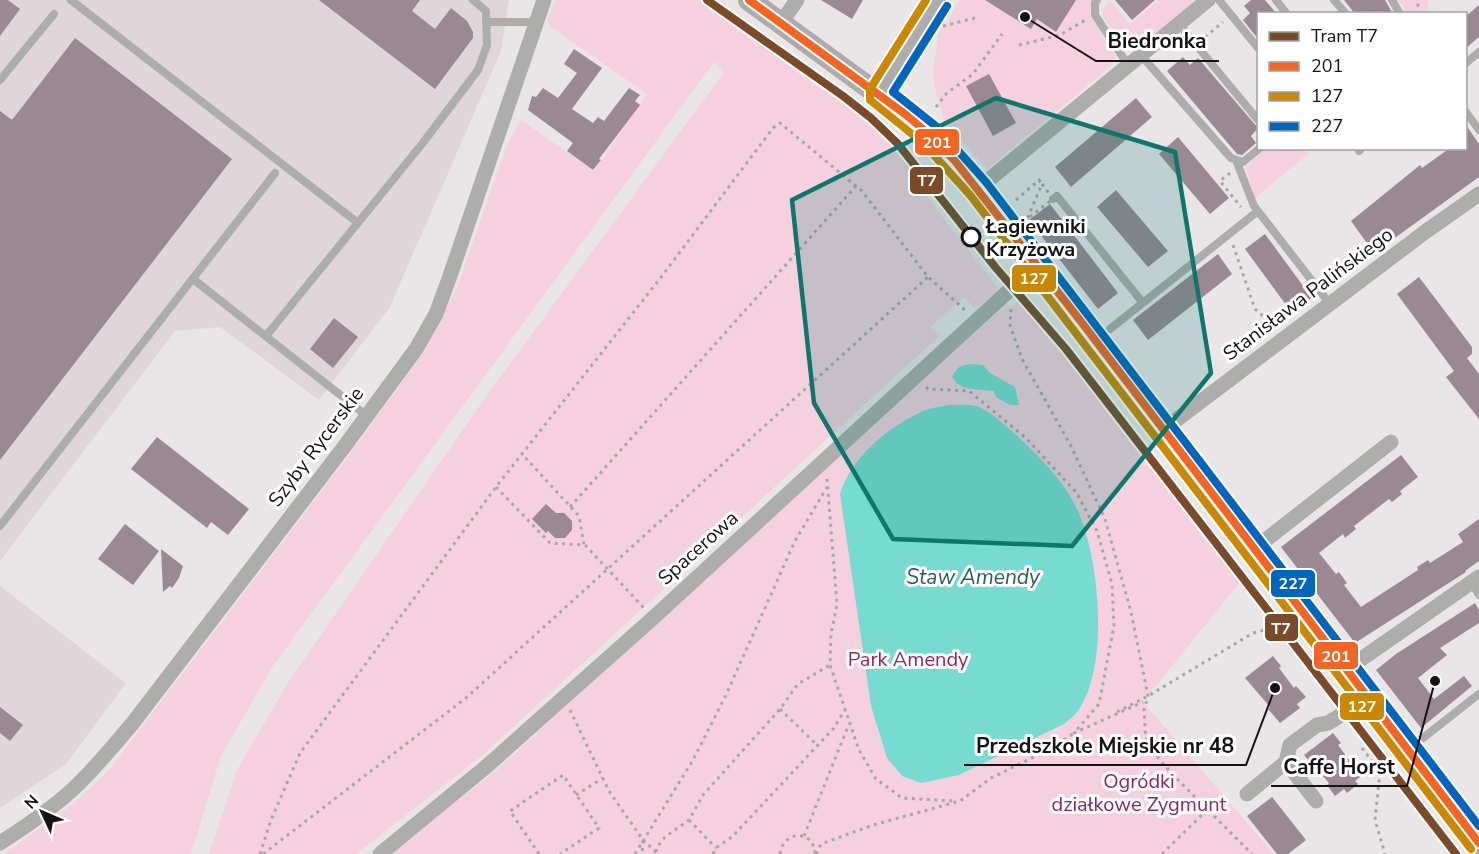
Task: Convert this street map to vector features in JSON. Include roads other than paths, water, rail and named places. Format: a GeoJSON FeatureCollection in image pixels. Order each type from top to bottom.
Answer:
{"type":"FeatureCollection","features":[{"type":"Feature","properties":{"kind":"main road"},"geometry":{"type":"LineString","coordinates":[[749,0],[879,94],[930,135],[955,161],[1479,843]]}},
{"type":"Feature","properties":{"kind":"main road"},"geometry":{"type":"LineString","coordinates":[[879,94],[938,0]]}},
{"type":"Feature","properties":{"kind":"street","name":"Szyby Rycerskie"},"geometry":{"type":"LineString","coordinates":[[0,843],[71,791],[132,724],[416,349],[436,314],[450,276],[543,0]]}},
{"type":"Feature","properties":{"kind":"street"},"geometry":{"type":"LineString","coordinates":[[781,23],[797,0]]}},
{"type":"Feature","properties":{"kind":"street"},"geometry":{"type":"LineString","coordinates":[[991,178],[1208,0]]}},
{"type":"Feature","properties":{"kind":"street","name":"Stanisława Palińskiego"},"geometry":{"type":"LineString","coordinates":[[1163,430],[1479,194]]}},
{"type":"Feature","properties":{"kind":"street","name":"Spacerowa"},"geometry":{"type":"LineString","coordinates":[[380,854],[487,766],[564,698],[1038,267]]}},
{"type":"Feature","properties":{"kind":"street"},"geometry":{"type":"LineString","coordinates":[[1254,549],[1391,442]]}},
{"type":"Feature","properties":{"kind":"street"},"geometry":{"type":"LineString","coordinates":[[1347,669],[1476,585]]}},
{"type":"Feature","properties":{"kind":"street"},"geometry":{"type":"LineString","coordinates":[[1246,794],[1286,762],[1290,745],[1317,725],[1328,723],[1338,717],[1366,694]]}},
{"type":"Feature","properties":{"kind":"street"},"geometry":{"type":"LineString","coordinates":[[1286,762],[1316,801]]}},
{"type":"Feature","properties":{"kind":"lane"},"geometry":{"type":"LineString","coordinates":[[71,0],[358,223]]}},
{"type":"Feature","properties":{"kind":"lane"},"geometry":{"type":"LineString","coordinates":[[266,336],[478,69],[487,45],[486,11],[473,0]]}},
{"type":"Feature","properties":{"kind":"lane"},"geometry":{"type":"LineString","coordinates":[[1097,0],[1095,15],[1128,65]]}},
{"type":"Feature","properties":{"kind":"lane"},"geometry":{"type":"LineString","coordinates":[[1219,0],[1257,47]]}},
{"type":"Feature","properties":{"kind":"lane"},"geometry":{"type":"LineString","coordinates":[[1276,0],[1285,12]]}},
{"type":"Feature","properties":{"kind":"lane"},"geometry":{"type":"LineString","coordinates":[[1334,0],[1344,12]]}},
{"type":"Feature","properties":{"kind":"lane"},"geometry":{"type":"LineString","coordinates":[[0,80],[54,14]]}},
{"type":"Feature","properties":{"kind":"lane"},"geometry":{"type":"LineString","coordinates":[[486,22],[535,22]]}},
{"type":"Feature","properties":{"kind":"lane"},"geometry":{"type":"LineString","coordinates":[[1178,23],[1257,119]]}},
{"type":"Feature","properties":{"kind":"lane"},"geometry":{"type":"LineString","coordinates":[[1467,62],[1479,52]]}},
{"type":"Feature","properties":{"kind":"lane"},"geometry":{"type":"LineString","coordinates":[[1140,54],[1232,158],[1243,162],[1258,150]]}},
{"type":"Feature","properties":{"kind":"lane"},"geometry":{"type":"LineString","coordinates":[[1467,113],[1479,130]]}},
{"type":"Feature","properties":{"kind":"lane"},"geometry":{"type":"LineString","coordinates":[[1236,160],[1254,206],[1329,304]]}},
{"type":"Feature","properties":{"kind":"lane"},"geometry":{"type":"LineString","coordinates":[[0,526],[275,173]]}},
{"type":"Feature","properties":{"kind":"lane"},"geometry":{"type":"LineString","coordinates":[[1053,199],[1057,196],[1143,303]]}},
{"type":"Feature","properties":{"kind":"lane"},"geometry":{"type":"LineString","coordinates":[[1110,329],[1258,212]]}},
{"type":"Feature","properties":{"kind":"lane"},"geometry":{"type":"LineString","coordinates":[[194,279],[367,416]]}},
{"type":"Feature","properties":{"kind":"lane"},"geometry":{"type":"LineString","coordinates":[[1408,750],[1479,694]]}},
{"type":"Feature","properties":{"kind":"water"},"geometry":{"type":"Polygon","coordinates":[[[969,364],[983,365],[990,373],[1015,387],[1019,405],[1010,405],[996,397],[994,391],[970,389],[959,385],[952,376],[959,367],[969,364]]]}},
{"type":"Feature","properties":{"kind":"water","name":"Staw Amendy"},"geometry":{"type":"Polygon","coordinates":[[[948,405],[976,406],[991,414],[1041,459],[1069,495],[1083,525],[1090,549],[1098,605],[1098,633],[1096,660],[1090,684],[1080,707],[1069,720],[959,775],[921,783],[902,776],[887,758],[871,706],[840,494],[845,481],[861,456],[883,435],[921,412],[948,405]]]}},
{"type":"Feature","properties":{"kind":"tram line","name":"T7"},"geometry":{"type":"LineString","coordinates":[[707,0],[843,96],[871,118],[898,144],[996,268],[1066,349],[1456,854]]}},
{"type":"Feature","properties":{"kind":"place","name":"Biedronka"},"geometry":{"type":"Point","coordinates":[1025,17]}},
{"type":"Feature","properties":{"kind":"place","name":"Łagiewniki Krzyżowa"},"geometry":{"type":"Point","coordinates":[971,237]}},
{"type":"Feature","properties":{"kind":"place","name":"Caffe Horst"},"geometry":{"type":"Point","coordinates":[1435,681]}},
{"type":"Feature","properties":{"kind":"place","name":"Przedszkole Miejskie nr 48"},"geometry":{"type":"Point","coordinates":[1275,688]}},
{"type":"Feature","properties":{"kind":"park label","name":"Park Amendy"},"geometry":{"type":"Point","coordinates":[908,659]}},
{"type":"Feature","properties":{"kind":"park label","name":"Ogródki działkowe Zygmunt"},"geometry":{"type":"Point","coordinates":[1139,792]}}]}
